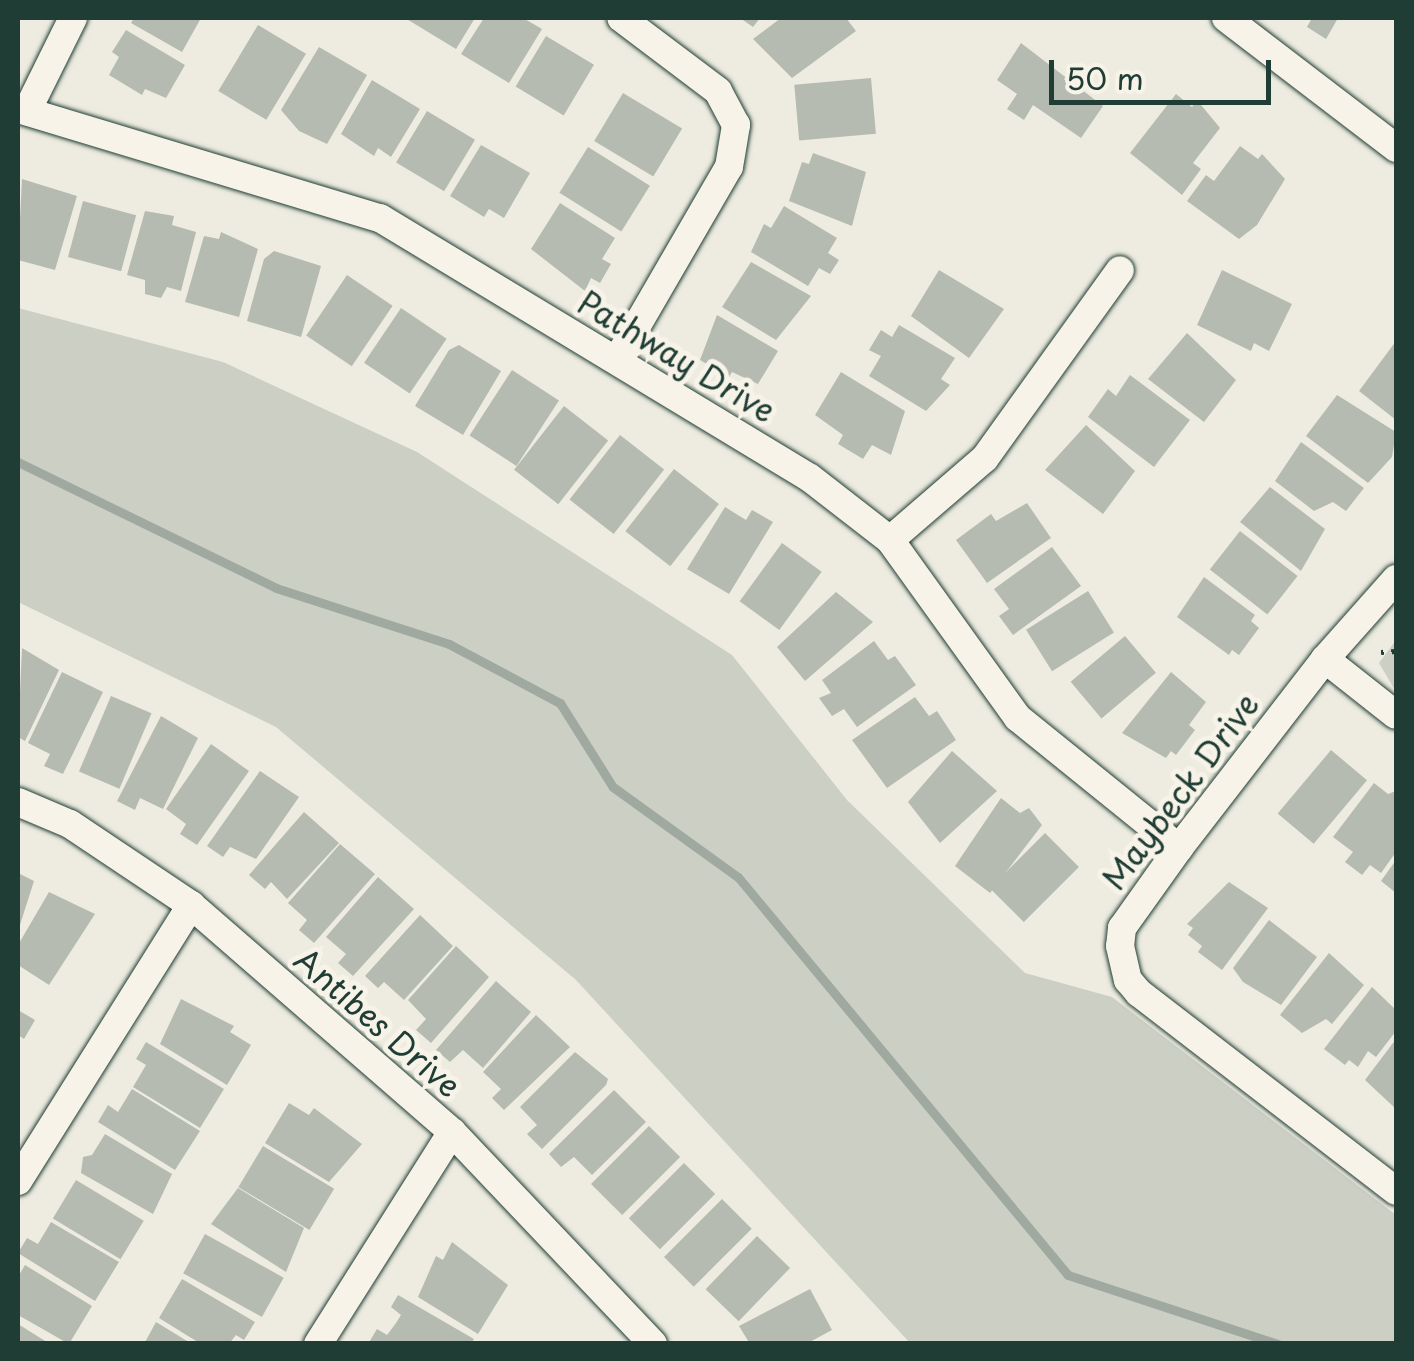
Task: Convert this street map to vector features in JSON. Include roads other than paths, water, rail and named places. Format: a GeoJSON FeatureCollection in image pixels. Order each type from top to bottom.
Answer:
{"type":"FeatureCollection","features":[{"type":"Feature","properties":{"kind":"street"},"geometry":{"type":"LineString","coordinates":[[22,110],[73,18]]}},
{"type":"Feature","properties":{"kind":"street"},"geometry":{"type":"LineString","coordinates":[[617,360],[729,167],[736,124],[718,91],[622,18]]}},
{"type":"Feature","properties":{"kind":"street"},"geometry":{"type":"LineString","coordinates":[[1226,18],[1396,148]]}},
{"type":"Feature","properties":{"kind":"street","name":"Pathway Drive"},"geometry":{"type":"LineString","coordinates":[[22,110],[344,202],[617,360],[810,478],[890,540],[1018,718],[1179,848]]}},
{"type":"Feature","properties":{"kind":"street"},"geometry":{"type":"LineString","coordinates":[[890,540],[985,458],[1120,270]]}},
{"type":"Feature","properties":{"kind":"street","name":"Maybeck Drive"},"geometry":{"type":"LineString","coordinates":[[1396,579],[1326,659],[1122,928],[1128,980],[1396,1191]]}},
{"type":"Feature","properties":{"kind":"street"},"geometry":{"type":"LineString","coordinates":[[1326,659],[1396,715]]}},
{"type":"Feature","properties":{"kind":"street","name":"Antibes Drive"},"geometry":{"type":"LineString","coordinates":[[18,802],[70,824],[190,905],[452,1132],[653,1344]]}},
{"type":"Feature","properties":{"kind":"street"},"geometry":{"type":"LineString","coordinates":[[18,1182],[190,905]]}},
{"type":"Feature","properties":{"kind":"street"},"geometry":{"type":"LineString","coordinates":[[318,1344],[452,1132]]}},
{"type":"Feature","properties":{"kind":"waterway"},"geometry":{"type":"LineString","coordinates":[[18,462],[276,588],[449,644],[560,703],[613,787],[738,877],[1068,1275],[1278,1344]]}}]}
